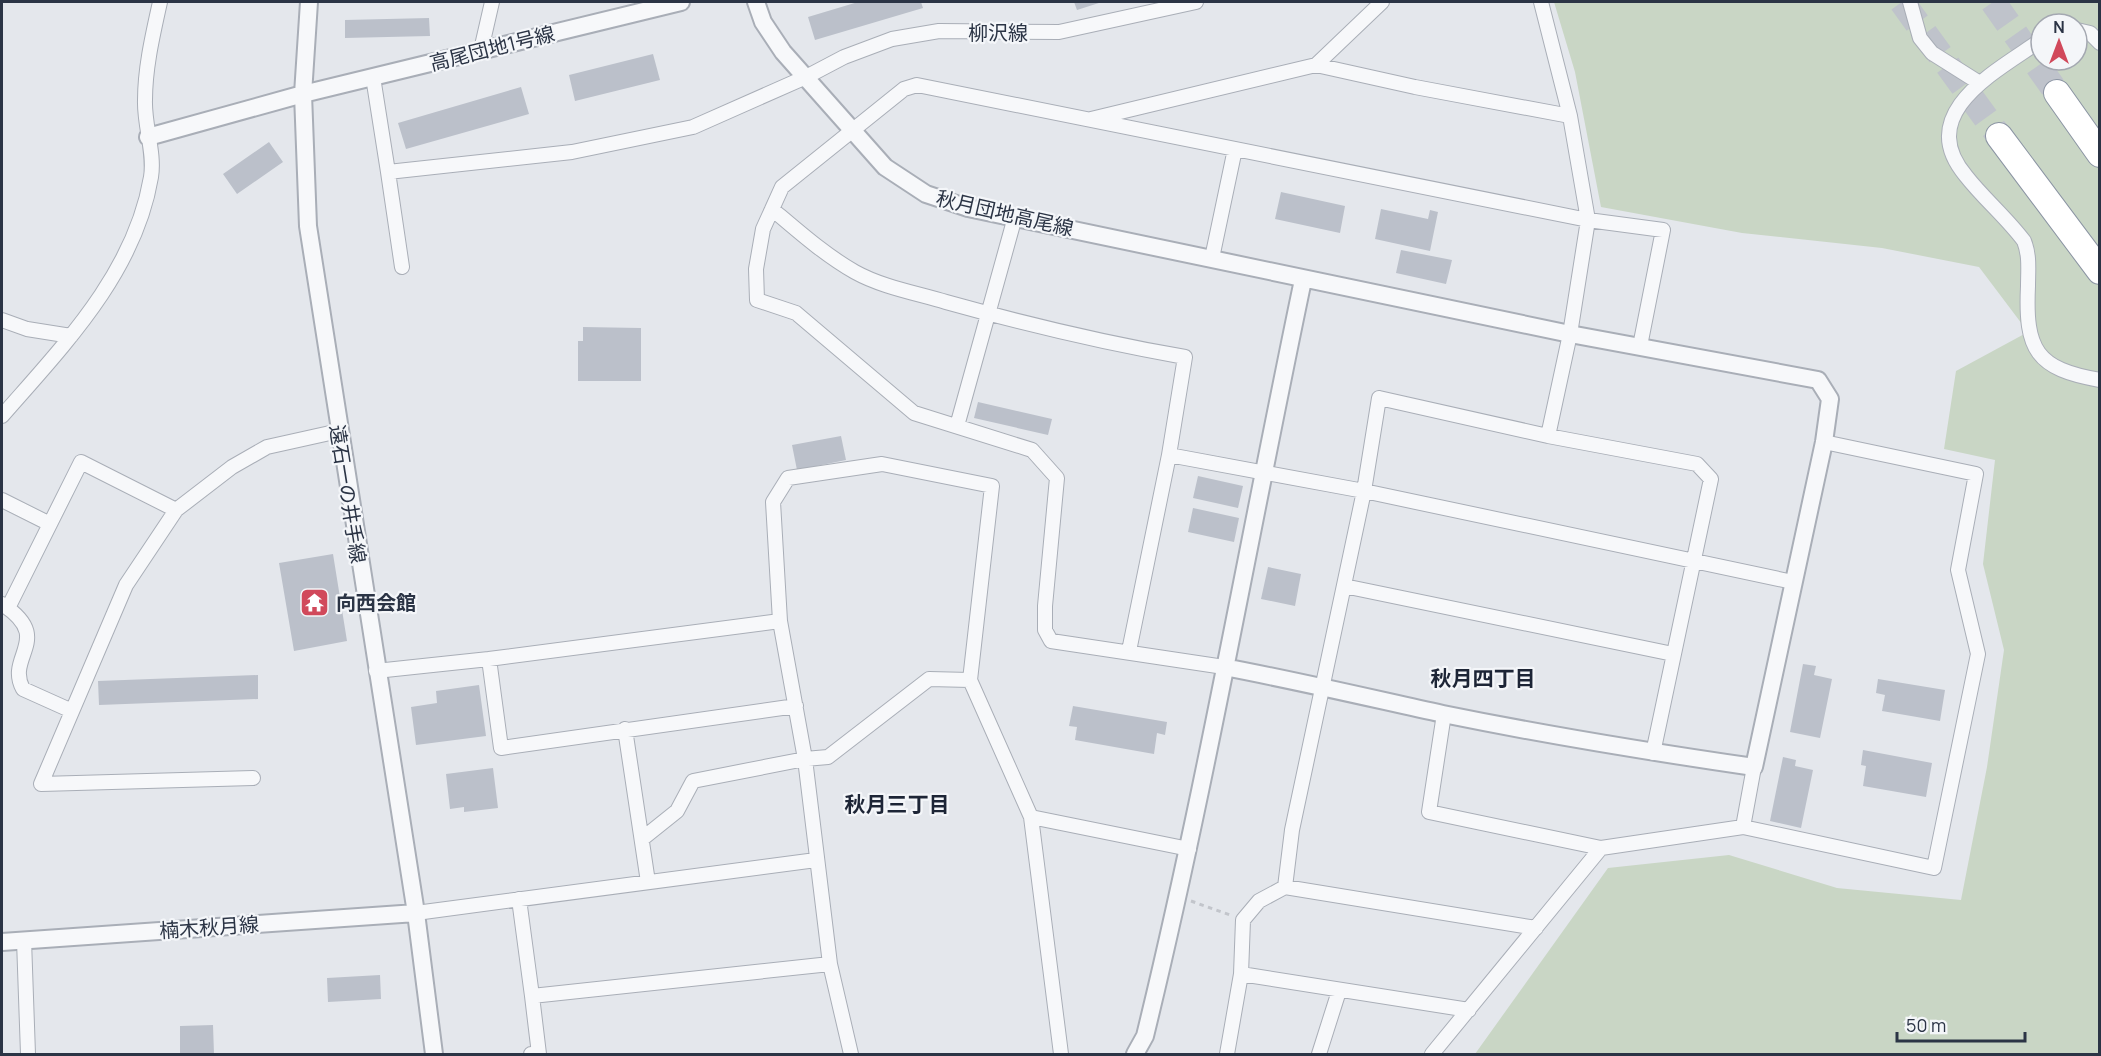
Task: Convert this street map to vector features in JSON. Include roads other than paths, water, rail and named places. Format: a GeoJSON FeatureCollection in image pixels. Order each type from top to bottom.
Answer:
{"type":"FeatureCollection","features":[{"type":"Feature","properties":{"kind":"highway"},"geometry":{"type":"LineString","coordinates":[[2057,93],[2100,154]]}},
{"type":"Feature","properties":{"kind":"highway"},"geometry":{"type":"LineString","coordinates":[[1999,136],[2100,271]]}},
{"type":"Feature","properties":{"kind":"street"},"geometry":{"type":"LineString","coordinates":[[2,416],[71,336],[114,277],[143,214],[151,174],[144,100],[148,57],[160,2]]}},
{"type":"Feature","properties":{"kind":"street","name":"遠石一の井手線"},"geometry":{"type":"LineString","coordinates":[[309,2],[303,94],[308,226],[376,671],[416,913],[435,1054]]}},
{"type":"Feature","properties":{"kind":"street"},"geometry":{"type":"LineString","coordinates":[[481,50],[492,2]]}},
{"type":"Feature","properties":{"kind":"street","name":"高尾団地1号線"},"geometry":{"type":"LineString","coordinates":[[148,137],[303,94],[681,2]]}},
{"type":"Feature","properties":{"kind":"street","name":"秋月団地高尾線"},"geometry":{"type":"LineString","coordinates":[[756,2],[763,22],[773,37],[854,132],[885,167],[926,194],[968,208],[1212,258],[1303,280],[1570,334],[1818,380],[1830,399],[1824,442],[1754,767]]}},
{"type":"Feature","properties":{"kind":"street","name":"柳沢線"},"geometry":{"type":"LineString","coordinates":[[388,172],[572,152],[693,127],[806,77],[844,57],[892,39],[939,31],[1059,32],[1196,2]]}},
{"type":"Feature","properties":{"kind":"street"},"geometry":{"type":"LineString","coordinates":[[1316,65],[1382,2]]}},
{"type":"Feature","properties":{"kind":"street"},"geometry":{"type":"LineString","coordinates":[[1541,2],[1570,116],[1588,220],[1570,334],[1548,435]]}},
{"type":"Feature","properties":{"kind":"street"},"geometry":{"type":"LineString","coordinates":[[1910,2],[1920,38],[1932,53],[1978,82]]}},
{"type":"Feature","properties":{"kind":"street"},"geometry":{"type":"LineString","coordinates":[[2089,33],[2100,43]]}},
{"type":"Feature","properties":{"kind":"street"},"geometry":{"type":"LineString","coordinates":[[2029,48],[1978,82],[1957,110],[1949,128],[1949,147],[1954,160],[2024,241],[2029,253],[2029,326],[2036,351],[2049,366],[2100,380]]}},
{"type":"Feature","properties":{"kind":"street"},"geometry":{"type":"LineString","coordinates":[[1086,120],[1316,65],[1415,87],[1570,116]]}},
{"type":"Feature","properties":{"kind":"street"},"geometry":{"type":"LineString","coordinates":[[373,77],[402,267]]}},
{"type":"Feature","properties":{"kind":"street"},"geometry":{"type":"LineString","coordinates":[[1640,346],[1663,230],[1588,220],[917,85],[904,89],[854,132],[782,187],[763,229],[756,269],[757,300],[796,313],[914,413],[1032,450],[1057,478],[1045,606],[1045,630],[1051,641],[1224,667],[1323,686],[1444,714],[1653,753],[1754,767],[1743,827]]}},
{"type":"Feature","properties":{"kind":"street"},"geometry":{"type":"LineString","coordinates":[[1212,258],[1235,149]]}},
{"type":"Feature","properties":{"kind":"street"},"geometry":{"type":"LineString","coordinates":[[772,209],[812,242],[856,272],[893,287],[1121,346],[1185,357],[1169,455],[1129,651]]}},
{"type":"Feature","properties":{"kind":"street"},"geometry":{"type":"LineString","coordinates":[[957,426],[1015,217]]}},
{"type":"Feature","properties":{"kind":"street"},"geometry":{"type":"LineString","coordinates":[[1135,1054],[1145,1036],[1190,849],[1262,474],[1303,280]]}},
{"type":"Feature","properties":{"kind":"street"},"geometry":{"type":"LineString","coordinates":[[2,320],[27,329],[71,336]]}},
{"type":"Feature","properties":{"kind":"street"},"geometry":{"type":"LineString","coordinates":[[1285,887],[1292,830],[1364,491],[1379,398],[1548,435],[1697,464],[1711,478],[1653,753]]}},
{"type":"Feature","properties":{"kind":"street"},"geometry":{"type":"LineString","coordinates":[[253,778],[41,784],[126,585],[176,510],[232,467],[267,447],[339,431]]}},
{"type":"Feature","properties":{"kind":"street"},"geometry":{"type":"LineString","coordinates":[[1444,714],[1429,812],[1601,848],[1743,827],[1934,868],[1978,654],[1958,570],[1976,474],[1824,442]]}},
{"type":"Feature","properties":{"kind":"street"},"geometry":{"type":"LineString","coordinates":[[1169,455],[1262,474],[1364,491],[1793,582]]}},
{"type":"Feature","properties":{"kind":"street"},"geometry":{"type":"LineString","coordinates":[[72,711],[23,689],[18,673],[27,646],[26,630],[23,621],[5,606],[81,462],[176,510]]}},
{"type":"Feature","properties":{"kind":"street"},"geometry":{"type":"LineString","coordinates":[[851,1054],[830,964],[805,759],[780,621],[773,502],[788,478],[882,464],[992,486],[970,680],[1031,817],[1061,1054]]}},
{"type":"Feature","properties":{"kind":"street"},"geometry":{"type":"LineString","coordinates":[[2,500],[50,524]]}},
{"type":"Feature","properties":{"kind":"street"},"geometry":{"type":"LineString","coordinates":[[1344,586],[1673,654]]}},
{"type":"Feature","properties":{"kind":"street"},"geometry":{"type":"LineString","coordinates":[[376,671],[489,659],[780,621]]}},
{"type":"Feature","properties":{"kind":"street"},"geometry":{"type":"LineString","coordinates":[[489,659],[501,748],[796,706]]}},
{"type":"Feature","properties":{"kind":"street"},"geometry":{"type":"LineString","coordinates":[[642,839],[677,811],[693,781],[805,759],[828,757],[929,679],[970,680]]}},
{"type":"Feature","properties":{"kind":"street"},"geometry":{"type":"LineString","coordinates":[[625,729],[648,882]]}},
{"type":"Feature","properties":{"kind":"street"},"geometry":{"type":"LineString","coordinates":[[1031,817],[1190,849]]}},
{"type":"Feature","properties":{"kind":"street"},"geometry":{"type":"LineString","coordinates":[[1432,1054],[1601,848]]}},
{"type":"Feature","properties":{"kind":"street"},"geometry":{"type":"LineString","coordinates":[[416,913],[816,860]]}},
{"type":"Feature","properties":{"kind":"street"},"geometry":{"type":"LineString","coordinates":[[1227,1054],[1241,974],[1243,920],[1259,901],[1285,887],[1536,928]]}},
{"type":"Feature","properties":{"kind":"street"},"geometry":{"type":"LineString","coordinates":[[519,900],[539,1054],[531,1054]]}},
{"type":"Feature","properties":{"kind":"street","name":"楠木秋月線"},"geometry":{"type":"LineString","coordinates":[[2,942],[416,913]]}},
{"type":"Feature","properties":{"kind":"street"},"geometry":{"type":"LineString","coordinates":[[24,940],[28,1054]]}},
{"type":"Feature","properties":{"kind":"street"},"geometry":{"type":"LineString","coordinates":[[532,996],[830,964]]}},
{"type":"Feature","properties":{"kind":"street"},"geometry":{"type":"LineString","coordinates":[[1241,974],[1468,1010]]}},
{"type":"Feature","properties":{"kind":"street"},"geometry":{"type":"LineString","coordinates":[[1319,1054],[1339,991]]}},
{"type":"Feature","properties":{"kind":"tunnel"},"geometry":{"type":"LineString","coordinates":[[1902,2],[1999,136]]}},
{"type":"Feature","properties":{"kind":"tunnel"},"geometry":{"type":"LineString","coordinates":[[1993,2],[2057,93]]}},
{"type":"Feature","properties":{"kind":"place","name":"向西会館"},"geometry":{"type":"Point","coordinates":[315,602]}},
{"type":"Feature","properties":{"kind":"district","name":"秋月四丁目"},"geometry":{"type":"Point","coordinates":[1483,678]}},
{"type":"Feature","properties":{"kind":"district","name":"秋月三丁目"},"geometry":{"type":"Point","coordinates":[897,804]}}]}
